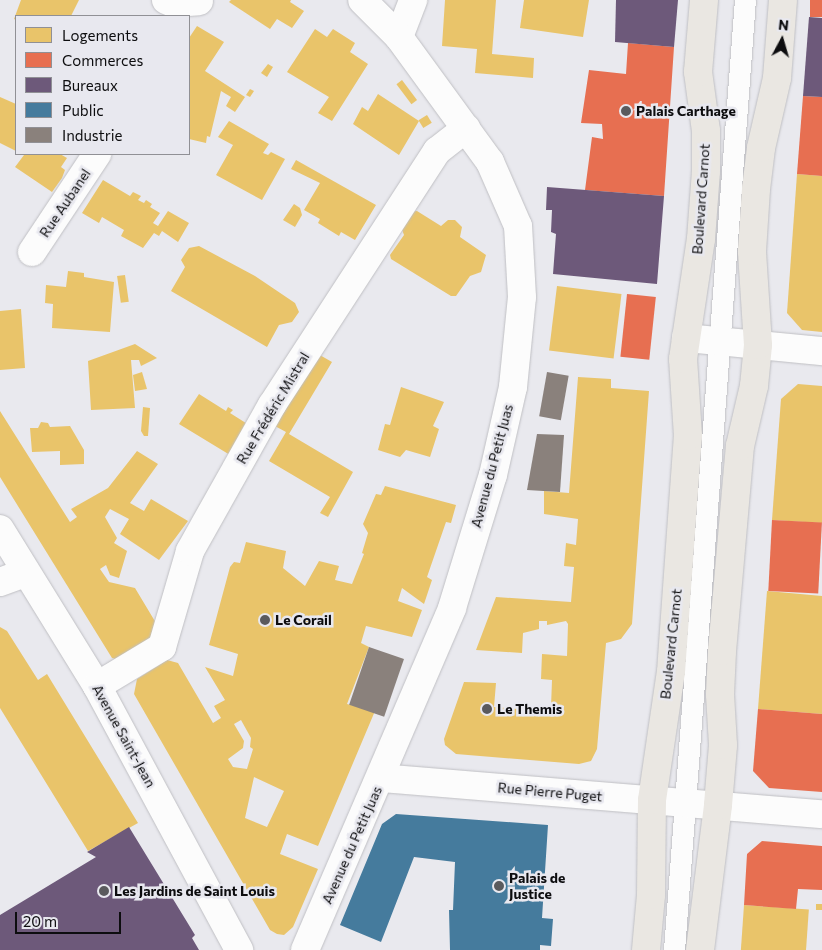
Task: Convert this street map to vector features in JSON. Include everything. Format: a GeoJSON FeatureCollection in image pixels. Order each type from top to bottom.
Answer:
{"type":"FeatureCollection","features":[{"type":"Feature","properties":{"kind":"main road","name":"Boulevard Carnot"},"geometry":{"type":"LineString","coordinates":[[646,950],[651,895],[652,800],[671,672],[688,436],[683,375],[686,338],[701,239],[706,171],[706,131],[698,72],[704,0]]}},
{"type":"Feature","properties":{"kind":"main road"},"geometry":{"type":"LineString","coordinates":[[700,950],[718,805],[723,745],[720,694],[722,651],[740,446],[754,386],[758,345],[753,222],[761,148],[777,78],[783,0]]}},
{"type":"Feature","properties":{"kind":"street"},"geometry":{"type":"LineString","coordinates":[[166,0],[172,3],[196,6]]}},
{"type":"Feature","properties":{"kind":"street","name":"Avenue du Petit Juas"},"geometry":{"type":"LineString","coordinates":[[305,950],[381,778],[452,608],[493,475],[513,387],[522,297],[518,226],[490,162],[400,37],[362,0]]}},
{"type":"Feature","properties":{"kind":"street"},"geometry":{"type":"LineString","coordinates":[[400,37],[413,0]]}},
{"type":"Feature","properties":{"kind":"street","name":"Rue Frédéric Mistral"},"geometry":{"type":"LineString","coordinates":[[97,686],[162,648],[190,551],[272,405],[437,151],[466,128]]}},
{"type":"Feature","properties":{"kind":"street","name":"Rue Aubanel"},"geometry":{"type":"LineString","coordinates":[[32,252],[97,155]]}},
{"type":"Feature","properties":{"kind":"street"},"geometry":{"type":"LineString","coordinates":[[686,338],[822,351]]}},
{"type":"Feature","properties":{"kind":"street","name":"Avenue Saint-Jean"},"geometry":{"type":"LineString","coordinates":[[0,528],[25,573],[97,686],[238,950]]}},
{"type":"Feature","properties":{"kind":"street"},"geometry":{"type":"LineString","coordinates":[[0,582],[25,573]]}},
{"type":"Feature","properties":{"kind":"street","name":"Rue Pierre Puget"},"geometry":{"type":"LineString","coordinates":[[381,778],[822,814]]}},
{"type":"Feature","properties":{"kind":"lane"},"geometry":{"type":"LineString","coordinates":[[674,950],[745,0]]}},
{"type":"Feature","properties":{"kind":"building: Logements"},"geometry":{"type":"Polygon","coordinates":[[[21,0],[79,0],[72,15],[15,15],[21,0]]]}},
{"type":"Feature","properties":{"kind":"building: Logements"},"geometry":{"type":"Polygon","coordinates":[[[231,0],[291,0],[290,2],[304,11],[292,28],[277,19],[270,29],[229,2],[231,0]]]}},
{"type":"Feature","properties":{"kind":"building: Logements"},"geometry":{"type":"Polygon","coordinates":[[[445,0],[496,0],[492,54],[534,58],[533,78],[475,73],[477,49],[442,46],[445,0]]]}},
{"type":"Feature","properties":{"kind":"building: Logements"},"geometry":{"type":"Polygon","coordinates":[[[524,0],[589,0],[583,37],[520,28],[524,0]]]}},
{"type":"Feature","properties":{"kind":"building: Logements"},"geometry":{"type":"Polygon","coordinates":[[[197,26],[224,42],[205,71],[245,97],[235,112],[226,106],[231,97],[221,91],[210,137],[207,136],[206,143],[190,139],[190,36],[197,26]]]}},
{"type":"Feature","properties":{"kind":"building: Logements"},"geometry":{"type":"Polygon","coordinates":[[[315,29],[327,37],[333,29],[355,43],[350,52],[368,64],[332,121],[318,113],[329,97],[287,72],[315,29]]]}},
{"type":"Feature","properties":{"kind":"building: Logements"},"geometry":{"type":"Polygon","coordinates":[[[268,64],[273,67],[267,77],[261,73],[268,64]]]}},
{"type":"Feature","properties":{"kind":"building: Logements"},"geometry":{"type":"Polygon","coordinates":[[[402,80],[417,100],[411,104],[396,84],[402,80]]]}},
{"type":"Feature","properties":{"kind":"building: Logements"},"geometry":{"type":"Polygon","coordinates":[[[250,89],[254,91],[250,97],[246,95],[250,89]]]}},
{"type":"Feature","properties":{"kind":"building: Logements"},"geometry":{"type":"Polygon","coordinates":[[[378,94],[419,121],[399,155],[353,124],[362,107],[368,111],[378,94]]]}},
{"type":"Feature","properties":{"kind":"building: Logements"},"geometry":{"type":"Polygon","coordinates":[[[0,97],[15,104],[15,150],[0,143],[0,97]]]}},
{"type":"Feature","properties":{"kind":"building: Logements"},"geometry":{"type":"Polygon","coordinates":[[[427,115],[432,123],[423,128],[419,120],[427,115]]]}},
{"type":"Feature","properties":{"kind":"building: Logements"},"geometry":{"type":"Polygon","coordinates":[[[229,121],[269,144],[263,153],[268,155],[271,152],[285,159],[262,200],[216,175],[233,145],[218,137],[229,121]]]}},
{"type":"Feature","properties":{"kind":"building: Logements"},"geometry":{"type":"Polygon","coordinates":[[[24,155],[62,155],[67,158],[61,167],[65,170],[62,178],[52,192],[15,167],[24,155]]]}},
{"type":"Feature","properties":{"kind":"building: Logements"},"geometry":{"type":"Polygon","coordinates":[[[296,160],[376,205],[355,240],[341,232],[339,236],[318,223],[320,219],[304,210],[320,183],[291,169],[296,160]]]}},
{"type":"Feature","properties":{"kind":"building: Logements"},"geometry":{"type":"Polygon","coordinates":[[[797,174],[822,176],[822,332],[802,330],[787,313],[797,174]]]}},
{"type":"Feature","properties":{"kind":"building: Logements"},"geometry":{"type":"Polygon","coordinates":[[[103,180],[130,196],[133,192],[141,196],[138,200],[144,203],[146,200],[152,204],[150,207],[160,213],[153,223],[158,226],[168,211],[189,223],[178,242],[162,231],[159,236],[154,233],[143,248],[121,236],[124,230],[102,217],[99,223],[82,213],[103,180]]]}},
{"type":"Feature","properties":{"kind":"building: Logements"},"geometry":{"type":"Polygon","coordinates":[[[294,204],[300,208],[302,215],[295,227],[283,220],[294,204]]]}},
{"type":"Feature","properties":{"kind":"building: Logements"},"geometry":{"type":"Polygon","coordinates":[[[417,211],[441,226],[448,220],[455,220],[462,227],[460,237],[486,255],[481,272],[470,276],[456,296],[451,296],[391,259],[390,255],[404,235],[400,224],[408,212],[417,211]]]}},
{"type":"Feature","properties":{"kind":"building: Logements"},"geometry":{"type":"Polygon","coordinates":[[[199,246],[255,276],[295,303],[299,312],[292,322],[279,325],[267,347],[171,291],[185,267],[181,260],[189,248],[199,246]]]}},
{"type":"Feature","properties":{"kind":"building: Logements"},"geometry":{"type":"Polygon","coordinates":[[[68,271],[84,273],[84,277],[114,282],[110,332],[52,328],[53,304],[45,303],[46,285],[66,287],[68,271]]]}},
{"type":"Feature","properties":{"kind":"building: Logements"},"geometry":{"type":"Polygon","coordinates":[[[125,275],[129,302],[121,303],[117,276],[125,275]]]}},
{"type":"Feature","properties":{"kind":"building: Logements"},"geometry":{"type":"Polygon","coordinates":[[[557,286],[622,294],[614,358],[549,351],[557,286]]]}},
{"type":"Feature","properties":{"kind":"building: Logements"},"geometry":{"type":"Polygon","coordinates":[[[21,309],[25,368],[0,370],[0,311],[21,309]]]}},
{"type":"Feature","properties":{"kind":"building: Logements"},"geometry":{"type":"Polygon","coordinates":[[[135,344],[157,358],[141,366],[139,360],[131,360],[135,408],[91,410],[88,361],[135,344]]]}},
{"type":"Feature","properties":{"kind":"building: Logements"},"geometry":{"type":"Polygon","coordinates":[[[318,354],[332,362],[289,434],[353,472],[328,517],[320,513],[330,497],[269,461],[286,432],[273,425],[318,354]]]}},
{"type":"Feature","properties":{"kind":"building: Logements"},"geometry":{"type":"Polygon","coordinates":[[[142,372],[147,389],[135,391],[133,375],[142,372]]]}},
{"type":"Feature","properties":{"kind":"building: Logements"},"geometry":{"type":"Polygon","coordinates":[[[578,377],[611,379],[611,388],[649,391],[632,624],[621,639],[606,643],[597,749],[591,761],[579,764],[456,754],[445,745],[444,739],[464,682],[496,683],[494,707],[545,711],[545,706],[551,707],[552,680],[541,679],[542,654],[567,656],[568,624],[566,621],[547,625],[547,621],[539,621],[539,629],[523,633],[522,653],[476,650],[496,597],[571,602],[574,567],[564,566],[566,543],[576,545],[578,519],[544,514],[544,491],[569,493],[578,377]]]}},
{"type":"Feature","properties":{"kind":"building: Logements"},"geometry":{"type":"Polygon","coordinates":[[[798,384],[822,386],[822,523],[772,520],[781,399],[798,384]]]}},
{"type":"Feature","properties":{"kind":"building: Logements"},"geometry":{"type":"Polygon","coordinates":[[[401,387],[444,402],[433,426],[439,429],[430,457],[406,450],[400,457],[378,450],[385,424],[390,425],[401,387]]]}},
{"type":"Feature","properties":{"kind":"building: Logements"},"geometry":{"type":"Polygon","coordinates":[[[199,394],[226,411],[228,407],[233,410],[230,413],[249,425],[230,455],[179,424],[199,394]]]}},
{"type":"Feature","properties":{"kind":"building: Logements"},"geometry":{"type":"Polygon","coordinates":[[[143,407],[150,408],[148,436],[144,436],[141,431],[143,407]]]}},
{"type":"Feature","properties":{"kind":"building: Logements"},"geometry":{"type":"Polygon","coordinates":[[[0,411],[70,522],[77,517],[71,509],[108,488],[137,451],[158,464],[130,503],[144,511],[151,499],[188,521],[159,560],[120,534],[129,519],[110,509],[105,517],[117,538],[114,543],[127,551],[119,578],[110,575],[106,565],[100,569],[109,582],[135,588],[156,623],[150,646],[127,662],[112,658],[0,477],[0,411]]]}},
{"type":"Feature","properties":{"kind":"building: Logements"},"geometry":{"type":"Polygon","coordinates":[[[41,422],[48,423],[50,427],[70,426],[84,450],[84,464],[60,465],[60,451],[32,452],[30,428],[38,428],[41,422]]]}},
{"type":"Feature","properties":{"kind":"building: Logements"},"geometry":{"type":"Polygon","coordinates":[[[385,486],[456,505],[451,523],[446,522],[427,577],[432,580],[424,604],[402,588],[398,601],[422,610],[412,637],[366,626],[361,643],[369,647],[347,704],[375,711],[318,846],[287,834],[280,854],[318,869],[293,927],[284,935],[277,934],[270,930],[134,694],[137,679],[167,660],[178,663],[213,723],[221,718],[214,706],[225,700],[205,667],[233,676],[238,654],[209,645],[230,567],[234,562],[240,563],[246,542],[286,551],[283,568],[305,586],[319,561],[339,566],[335,580],[352,584],[364,554],[362,553],[368,533],[363,524],[376,494],[381,495],[385,486]],[[241,720],[234,724],[244,741],[243,748],[228,759],[233,767],[247,769],[253,749],[250,747],[251,738],[241,720]],[[254,777],[245,818],[267,827],[284,791],[254,777]]]}},
{"type":"Feature","properties":{"kind":"building: Logements"},"geometry":{"type":"Polygon","coordinates":[[[767,591],[822,596],[822,714],[758,709],[767,591]]]}},
{"type":"Feature","properties":{"kind":"building: Logements"},"geometry":{"type":"Polygon","coordinates":[[[0,627],[7,631],[38,680],[47,674],[138,823],[88,851],[0,708],[0,627]]]}},
{"type":"Feature","properties":{"kind":"building: Logements"},"geometry":{"type":"Polygon","coordinates":[[[816,904],[822,904],[822,910],[816,910],[816,904]]]}},
{"type":"Feature","properties":{"kind":"building: Logements"},"geometry":{"type":"Polygon","coordinates":[[[744,905],[809,910],[806,950],[741,950],[744,905]]]}},
{"type":"Feature","properties":{"kind":"building: Commerces"},"geometry":{"type":"Polygon","coordinates":[[[810,0],[822,0],[822,17],[810,17],[810,0]]]}},
{"type":"Feature","properties":{"kind":"building: Commerces","name":"Palais Carthage"},"geometry":{"type":"Polygon","coordinates":[[[628,43],[674,47],[664,196],[585,190],[592,137],[603,139],[602,124],[581,123],[589,70],[626,74],[628,43]]]}},
{"type":"Feature","properties":{"kind":"building: Commerces"},"geometry":{"type":"Polygon","coordinates":[[[803,96],[822,97],[822,176],[797,174],[803,96]]]}},
{"type":"Feature","properties":{"kind":"building: Commerces"},"geometry":{"type":"Polygon","coordinates":[[[627,294],[656,297],[649,360],[620,357],[627,294]]]}},
{"type":"Feature","properties":{"kind":"building: Commerces"},"geometry":{"type":"Polygon","coordinates":[[[772,520],[822,523],[818,594],[768,591],[772,520]]]}},
{"type":"Feature","properties":{"kind":"building: Commerces"},"geometry":{"type":"Polygon","coordinates":[[[758,709],[822,714],[822,792],[769,788],[753,771],[758,709]]]}},
{"type":"Feature","properties":{"kind":"building: Commerces"},"geometry":{"type":"Polygon","coordinates":[[[762,841],[822,846],[822,890],[798,889],[796,909],[744,905],[747,854],[762,841]]]}},
{"type":"Feature","properties":{"kind":"building: Bureaux"},"geometry":{"type":"Polygon","coordinates":[[[616,0],[678,0],[674,47],[615,42],[616,0]]]}},
{"type":"Feature","properties":{"kind":"building: Bureaux"},"geometry":{"type":"Polygon","coordinates":[[[809,17],[822,18],[822,97],[803,96],[809,17]]]}},
{"type":"Feature","properties":{"kind":"building: Bureaux"},"geometry":{"type":"Polygon","coordinates":[[[547,187],[664,196],[657,284],[553,274],[556,234],[551,232],[552,210],[546,210],[547,187]]]}},
{"type":"Feature","properties":{"kind":"building: Bureaux","name":"Les Jardins de Saint Louis"},"geometry":{"type":"Polygon","coordinates":[[[129,827],[195,935],[192,938],[199,950],[0,950],[0,915],[96,857],[87,852],[129,827]]]}},
{"type":"Feature","properties":{"kind":"building: Public","name":"Palais de Justice"},"geometry":{"type":"Polygon","coordinates":[[[396,814],[548,825],[542,918],[553,919],[551,946],[540,945],[540,950],[450,950],[449,910],[453,910],[455,862],[414,857],[381,942],[340,925],[382,824],[396,814]]]}},
{"type":"Feature","properties":{"kind":"building: Industrie"},"geometry":{"type":"Polygon","coordinates":[[[547,372],[569,376],[561,420],[539,416],[547,372]]]}},
{"type":"Feature","properties":{"kind":"building: Industrie"},"geometry":{"type":"Polygon","coordinates":[[[537,434],[564,435],[560,492],[527,490],[537,434]]]}},
{"type":"Feature","properties":{"kind":"building: Industrie"},"geometry":{"type":"Polygon","coordinates":[[[369,647],[404,659],[384,717],[349,705],[369,647]]]}},
{"type":"Feature","properties":{"kind":"place","name":"Palais Carthage"},"geometry":{"type":"Point","coordinates":[626,111]}},
{"type":"Feature","properties":{"kind":"place","name":"Le Corail"},"geometry":{"type":"Point","coordinates":[265,620]}},
{"type":"Feature","properties":{"kind":"place","name":"Le Themis"},"geometry":{"type":"Point","coordinates":[487,709]}},
{"type":"Feature","properties":{"kind":"place","name":"Palais de Justice"},"geometry":{"type":"Point","coordinates":[499,886]}},
{"type":"Feature","properties":{"kind":"place","name":"Les Jardins de Saint Louis"},"geometry":{"type":"Point","coordinates":[104,891]}}]}
